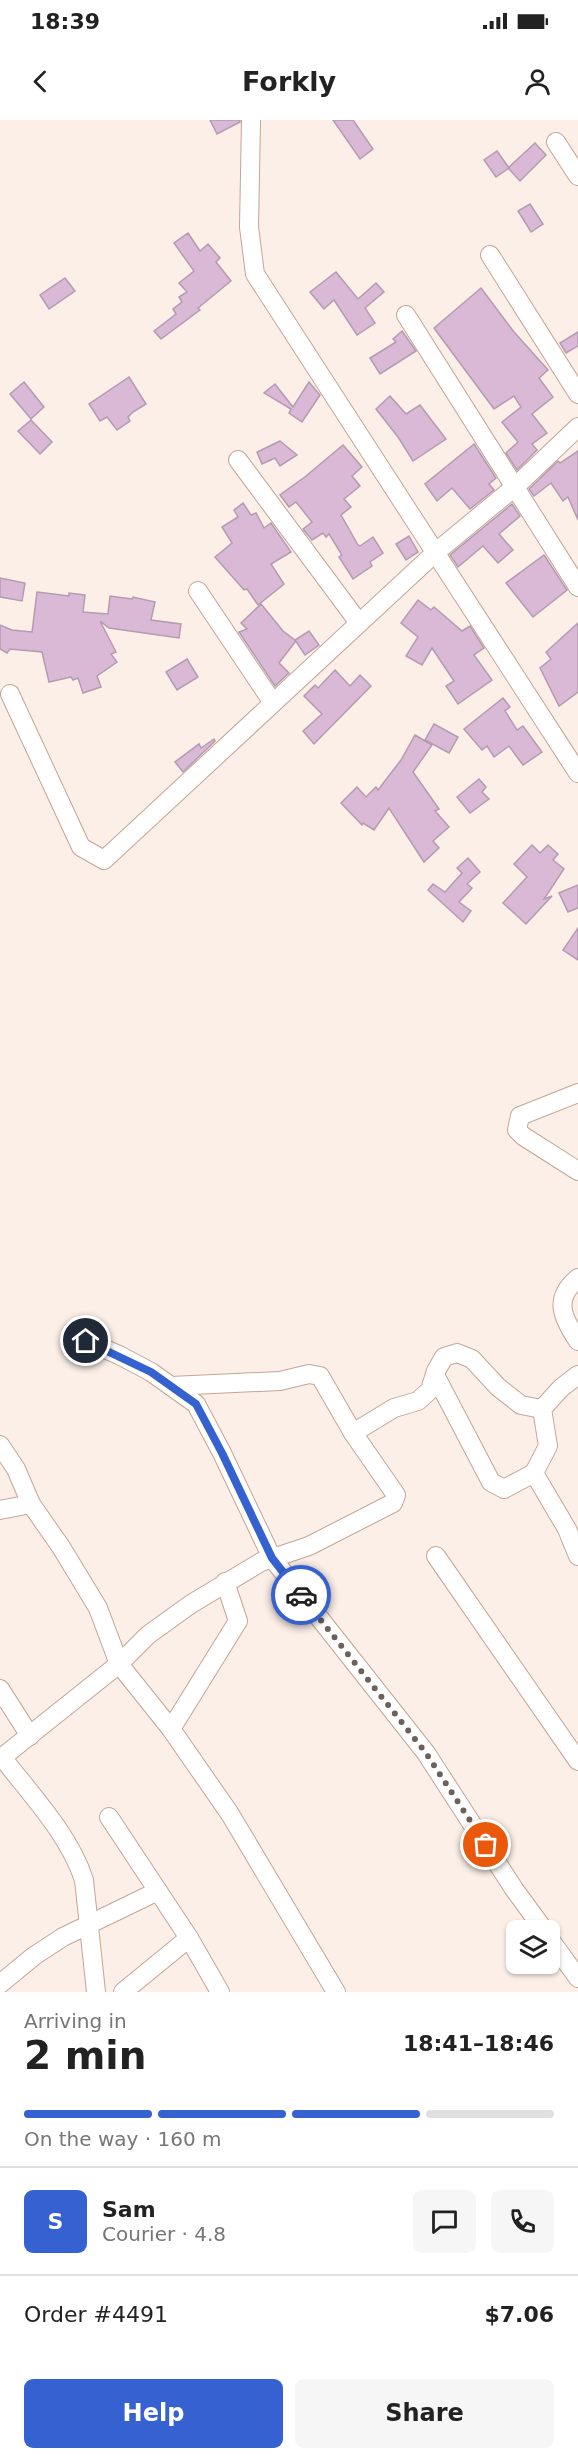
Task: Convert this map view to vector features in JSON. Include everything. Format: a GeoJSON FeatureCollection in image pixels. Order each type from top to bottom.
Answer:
{"type":"FeatureCollection","features":[{"type":"Feature","properties":{"kind":"street"},"geometry":{"type":"LineString","coordinates":[[251,120],[249,227],[255,274],[578,773]]}},
{"type":"Feature","properties":{"kind":"street"},"geometry":{"type":"LineString","coordinates":[[556,142],[578,176]]}},
{"type":"Feature","properties":{"kind":"street"},"geometry":{"type":"LineString","coordinates":[[490,255],[578,394]]}},
{"type":"Feature","properties":{"kind":"street"},"geometry":{"type":"LineString","coordinates":[[406,315],[578,587]]}},
{"type":"Feature","properties":{"kind":"street"},"geometry":{"type":"LineString","coordinates":[[10,694],[81,847],[104,860],[436,552],[516,486],[578,428]]}},
{"type":"Feature","properties":{"kind":"street"},"geometry":{"type":"LineString","coordinates":[[238,460],[359,623]]}},
{"type":"Feature","properties":{"kind":"street"},"geometry":{"type":"LineString","coordinates":[[198,591],[273,703]]}},
{"type":"Feature","properties":{"kind":"street"},"geometry":{"type":"LineString","coordinates":[[578,1094],[520,1116],[517,1130],[578,1171]]}},
{"type":"Feature","properties":{"kind":"street"},"geometry":{"type":"LineString","coordinates":[[578,1278],[569,1285],[561,1301],[565,1322],[578,1341]]}},
{"type":"Feature","properties":{"kind":"street"},"geometry":{"type":"LineString","coordinates":[[86,1341],[151,1372],[196,1404],[272,1558],[426,1753],[537,1920]]}},
{"type":"Feature","properties":{"kind":"street"},"geometry":{"type":"LineString","coordinates":[[353,1433],[394,1408],[418,1401],[430,1390],[444,1357],[457,1353],[472,1359],[498,1387],[521,1405],[542,1409]]}},
{"type":"Feature","properties":{"kind":"street"},"geometry":{"type":"LineString","coordinates":[[96,1992],[84,1880],[79,1864],[62,1837],[1,1758],[118,1664],[148,1635],[225,1582],[272,1558],[309,1546],[393,1503],[396,1495],[353,1433],[320,1376],[309,1374],[280,1382],[171,1386]]}},
{"type":"Feature","properties":{"kind":"street"},"geometry":{"type":"LineString","coordinates":[[435,1375],[490,1482],[504,1490],[534,1473],[548,1446],[542,1409]]}},
{"type":"Feature","properties":{"kind":"street"},"geometry":{"type":"LineString","coordinates":[[542,1409],[561,1388],[578,1375]]}},
{"type":"Feature","properties":{"kind":"street"},"geometry":{"type":"LineString","coordinates":[[0,1445],[16,1469],[30,1504],[61,1546],[98,1608],[118,1664],[171,1729],[230,1815],[336,1992]]}},
{"type":"Feature","properties":{"kind":"street"},"geometry":{"type":"LineString","coordinates":[[534,1473],[567,1529],[578,1556]]}},
{"type":"Feature","properties":{"kind":"street"},"geometry":{"type":"LineString","coordinates":[[0,1510],[30,1504]]}},
{"type":"Feature","properties":{"kind":"street"},"geometry":{"type":"LineString","coordinates":[[436,1556],[578,1761]]}},
{"type":"Feature","properties":{"kind":"street"},"geometry":{"type":"LineString","coordinates":[[171,1729],[238,1622],[225,1582]]}},
{"type":"Feature","properties":{"kind":"street"},"geometry":{"type":"LineString","coordinates":[[0,1689],[30,1736]]}},
{"type":"Feature","properties":{"kind":"street"},"geometry":{"type":"LineString","coordinates":[[110,1817],[189,1938],[220,1992]]}},
{"type":"Feature","properties":{"kind":"street"},"geometry":{"type":"LineString","coordinates":[[0,1984],[34,1956],[88,1923],[158,1890]]}},
{"type":"Feature","properties":{"kind":"street"},"geometry":{"type":"LineString","coordinates":[[123,1992],[189,1938]]}},
{"type":"Feature","properties":{"kind":"street"},"geometry":{"type":"LineString","coordinates":[[560,1953],[578,1978]]}},
{"type":"Feature","properties":{"kind":"building"},"geometry":{"type":"Polygon","coordinates":[[[210,120],[240,120],[240,122],[217,134],[210,120]]]}},
{"type":"Feature","properties":{"kind":"building"},"geometry":{"type":"Polygon","coordinates":[[[333,120],[353,120],[373,149],[360,159],[333,120]]]}},
{"type":"Feature","properties":{"kind":"building"},"geometry":{"type":"Polygon","coordinates":[[[535,143],[546,155],[520,181],[508,168],[535,143]]]}},
{"type":"Feature","properties":{"kind":"building"},"geometry":{"type":"Polygon","coordinates":[[[497,151],[509,168],[496,177],[484,160],[497,151]]]}},
{"type":"Feature","properties":{"kind":"building"},"geometry":{"type":"Polygon","coordinates":[[[530,204],[543,224],[531,232],[518,211],[530,204]]]}},
{"type":"Feature","properties":{"kind":"building"},"geometry":{"type":"Polygon","coordinates":[[[188,233],[200,251],[208,244],[220,258],[216,262],[231,281],[198,308],[200,310],[161,339],[154,331],[176,314],[173,309],[182,302],[179,297],[187,292],[179,283],[194,271],[174,243],[188,233]]]}},
{"type":"Feature","properties":{"kind":"building"},"geometry":{"type":"Polygon","coordinates":[[[336,272],[358,299],[376,283],[384,292],[365,308],[375,323],[357,335],[334,300],[324,309],[310,292],[336,272]]]}},
{"type":"Feature","properties":{"kind":"building"},"geometry":{"type":"Polygon","coordinates":[[[65,278],[75,291],[49,309],[40,295],[65,278]]]}},
{"type":"Feature","properties":{"kind":"building"},"geometry":{"type":"Polygon","coordinates":[[[481,288],[514,332],[548,370],[539,378],[553,397],[532,414],[547,433],[532,444],[537,450],[517,470],[506,453],[518,442],[502,422],[521,407],[514,396],[494,409],[434,328],[481,288]]]}},
{"type":"Feature","properties":{"kind":"building"},"geometry":{"type":"Polygon","coordinates":[[[402,331],[416,351],[380,374],[370,358],[396,342],[393,339],[402,331]]]}},
{"type":"Feature","properties":{"kind":"building"},"geometry":{"type":"Polygon","coordinates":[[[578,332],[578,346],[566,353],[560,343],[578,332]]]}},
{"type":"Feature","properties":{"kind":"building"},"geometry":{"type":"Polygon","coordinates":[[[129,377],[146,404],[133,412],[128,417],[130,421],[117,430],[107,417],[100,421],[89,404],[129,377]]]}},
{"type":"Feature","properties":{"kind":"building"},"geometry":{"type":"Polygon","coordinates":[[[24,382],[44,407],[31,419],[10,394],[24,382]]]}},
{"type":"Feature","properties":{"kind":"building"},"geometry":{"type":"Polygon","coordinates":[[[309,382],[320,395],[302,422],[289,413],[291,409],[264,393],[275,384],[293,407],[309,382]]]}},
{"type":"Feature","properties":{"kind":"building"},"geometry":{"type":"Polygon","coordinates":[[[390,396],[406,414],[420,405],[446,439],[413,461],[376,409],[390,396]]]}},
{"type":"Feature","properties":{"kind":"building"},"geometry":{"type":"Polygon","coordinates":[[[31,420],[52,442],[40,454],[18,431],[31,420]]]}},
{"type":"Feature","properties":{"kind":"building"},"geometry":{"type":"Polygon","coordinates":[[[280,441],[297,455],[280,466],[275,458],[262,464],[257,452],[280,441]]]}},
{"type":"Feature","properties":{"kind":"building"},"geometry":{"type":"Polygon","coordinates":[[[474,444],[496,478],[489,484],[494,490],[470,509],[452,488],[437,501],[425,484],[474,444]]]}},
{"type":"Feature","properties":{"kind":"building"},"geometry":{"type":"Polygon","coordinates":[[[343,445],[362,467],[352,476],[360,486],[344,499],[351,507],[341,515],[358,545],[360,546],[373,537],[383,553],[370,562],[372,566],[353,579],[339,557],[342,555],[329,534],[326,537],[323,533],[312,540],[303,529],[312,522],[296,502],[289,507],[280,495],[343,445]]]}},
{"type":"Feature","properties":{"kind":"building"},"geometry":{"type":"Polygon","coordinates":[[[578,451],[578,520],[568,497],[563,501],[551,483],[534,496],[529,489],[558,461],[560,463],[578,451]]]}},
{"type":"Feature","properties":{"kind":"building"},"geometry":{"type":"Polygon","coordinates":[[[243,503],[251,515],[256,513],[264,528],[271,523],[291,552],[271,564],[284,584],[258,605],[247,589],[244,590],[215,557],[232,543],[222,527],[238,517],[234,510],[243,503]]]}},
{"type":"Feature","properties":{"kind":"building"},"geometry":{"type":"Polygon","coordinates":[[[512,504],[520,516],[499,534],[513,550],[498,563],[483,546],[458,567],[450,555],[512,504]]]}},
{"type":"Feature","properties":{"kind":"building"},"geometry":{"type":"Polygon","coordinates":[[[409,536],[418,552],[406,560],[396,544],[409,536]]]}},
{"type":"Feature","properties":{"kind":"building"},"geometry":{"type":"Polygon","coordinates":[[[544,555],[567,590],[533,617],[506,583],[544,555]]]}},
{"type":"Feature","properties":{"kind":"building"},"geometry":{"type":"Polygon","coordinates":[[[0,578],[25,583],[22,601],[0,597],[0,578]]]}},
{"type":"Feature","properties":{"kind":"building"},"geometry":{"type":"Polygon","coordinates":[[[37,592],[69,596],[69,593],[85,595],[83,612],[108,614],[110,596],[132,599],[133,597],[155,602],[151,620],[181,624],[179,638],[109,628],[100,621],[116,652],[111,654],[117,662],[97,676],[101,687],[83,693],[78,678],[73,680],[71,677],[49,682],[42,652],[10,649],[7,653],[0,649],[0,625],[12,630],[32,632],[37,592]]]}},
{"type":"Feature","properties":{"kind":"building"},"geometry":{"type":"Polygon","coordinates":[[[418,600],[431,610],[434,607],[462,631],[470,626],[484,648],[474,655],[492,680],[458,704],[446,686],[454,681],[432,648],[422,665],[406,656],[418,637],[401,623],[418,600]]]}},
{"type":"Feature","properties":{"kind":"building"},"geometry":{"type":"Polygon","coordinates":[[[261,604],[283,631],[296,641],[279,663],[289,673],[275,686],[239,632],[247,629],[241,623],[261,604]]]}},
{"type":"Feature","properties":{"kind":"building"},"geometry":{"type":"Polygon","coordinates":[[[578,623],[578,692],[559,706],[540,668],[551,659],[546,652],[578,623]]]}},
{"type":"Feature","properties":{"kind":"building"},"geometry":{"type":"Polygon","coordinates":[[[309,631],[319,645],[305,655],[295,640],[309,631]]]}},
{"type":"Feature","properties":{"kind":"building"},"geometry":{"type":"Polygon","coordinates":[[[187,659],[198,677],[177,690],[166,672],[187,659]]]}},
{"type":"Feature","properties":{"kind":"building"},"geometry":{"type":"Polygon","coordinates":[[[335,670],[350,686],[360,675],[371,686],[314,744],[303,731],[322,714],[304,696],[315,685],[318,688],[335,670]]]}},
{"type":"Feature","properties":{"kind":"building"},"geometry":{"type":"Polygon","coordinates":[[[503,698],[510,707],[505,711],[517,730],[523,726],[542,752],[523,765],[509,746],[494,757],[487,746],[482,750],[464,729],[503,698]]]}},
{"type":"Feature","properties":{"kind":"building"},"geometry":{"type":"Polygon","coordinates":[[[434,724],[458,737],[449,753],[425,740],[434,724]]]}},
{"type":"Feature","properties":{"kind":"building"},"geometry":{"type":"Polygon","coordinates":[[[415,735],[432,745],[413,772],[439,809],[435,811],[449,827],[433,841],[439,848],[424,862],[389,808],[374,830],[363,823],[362,825],[341,803],[357,787],[366,797],[376,787],[378,790],[401,760],[415,735]]]}},
{"type":"Feature","properties":{"kind":"building"},"geometry":{"type":"Polygon","coordinates":[[[214,739],[215,741],[183,772],[175,762],[199,744],[201,748],[214,739]]]}},
{"type":"Feature","properties":{"kind":"building"},"geometry":{"type":"Polygon","coordinates":[[[479,779],[486,787],[482,792],[489,799],[470,813],[457,797],[479,779]]]}},
{"type":"Feature","properties":{"kind":"building"},"geometry":{"type":"Polygon","coordinates":[[[532,845],[540,853],[548,845],[558,854],[553,860],[564,869],[544,899],[552,896],[526,924],[503,903],[527,877],[514,864],[532,845]]]}},
{"type":"Feature","properties":{"kind":"building"},"geometry":{"type":"Polygon","coordinates":[[[468,858],[480,872],[467,884],[472,888],[459,902],[471,911],[463,922],[428,890],[433,884],[445,892],[462,873],[457,868],[468,858]]]}},
{"type":"Feature","properties":{"kind":"building"},"geometry":{"type":"Polygon","coordinates":[[[578,885],[578,908],[568,912],[559,893],[578,885]]]}},
{"type":"Feature","properties":{"kind":"building"},"geometry":{"type":"Polygon","coordinates":[[[578,928],[578,960],[563,950],[578,928]]]}},
{"type":"Feature","properties":{"kind":"way so far"},"geometry":{"type":"LineString","coordinates":[[301,1595],[426,1753],[486,1845]]}},
{"type":"Feature","properties":{"kind":"route"},"geometry":{"type":"LineString","coordinates":[[86,1341],[151,1372],[196,1404],[272,1558],[301,1595]]}}]}
